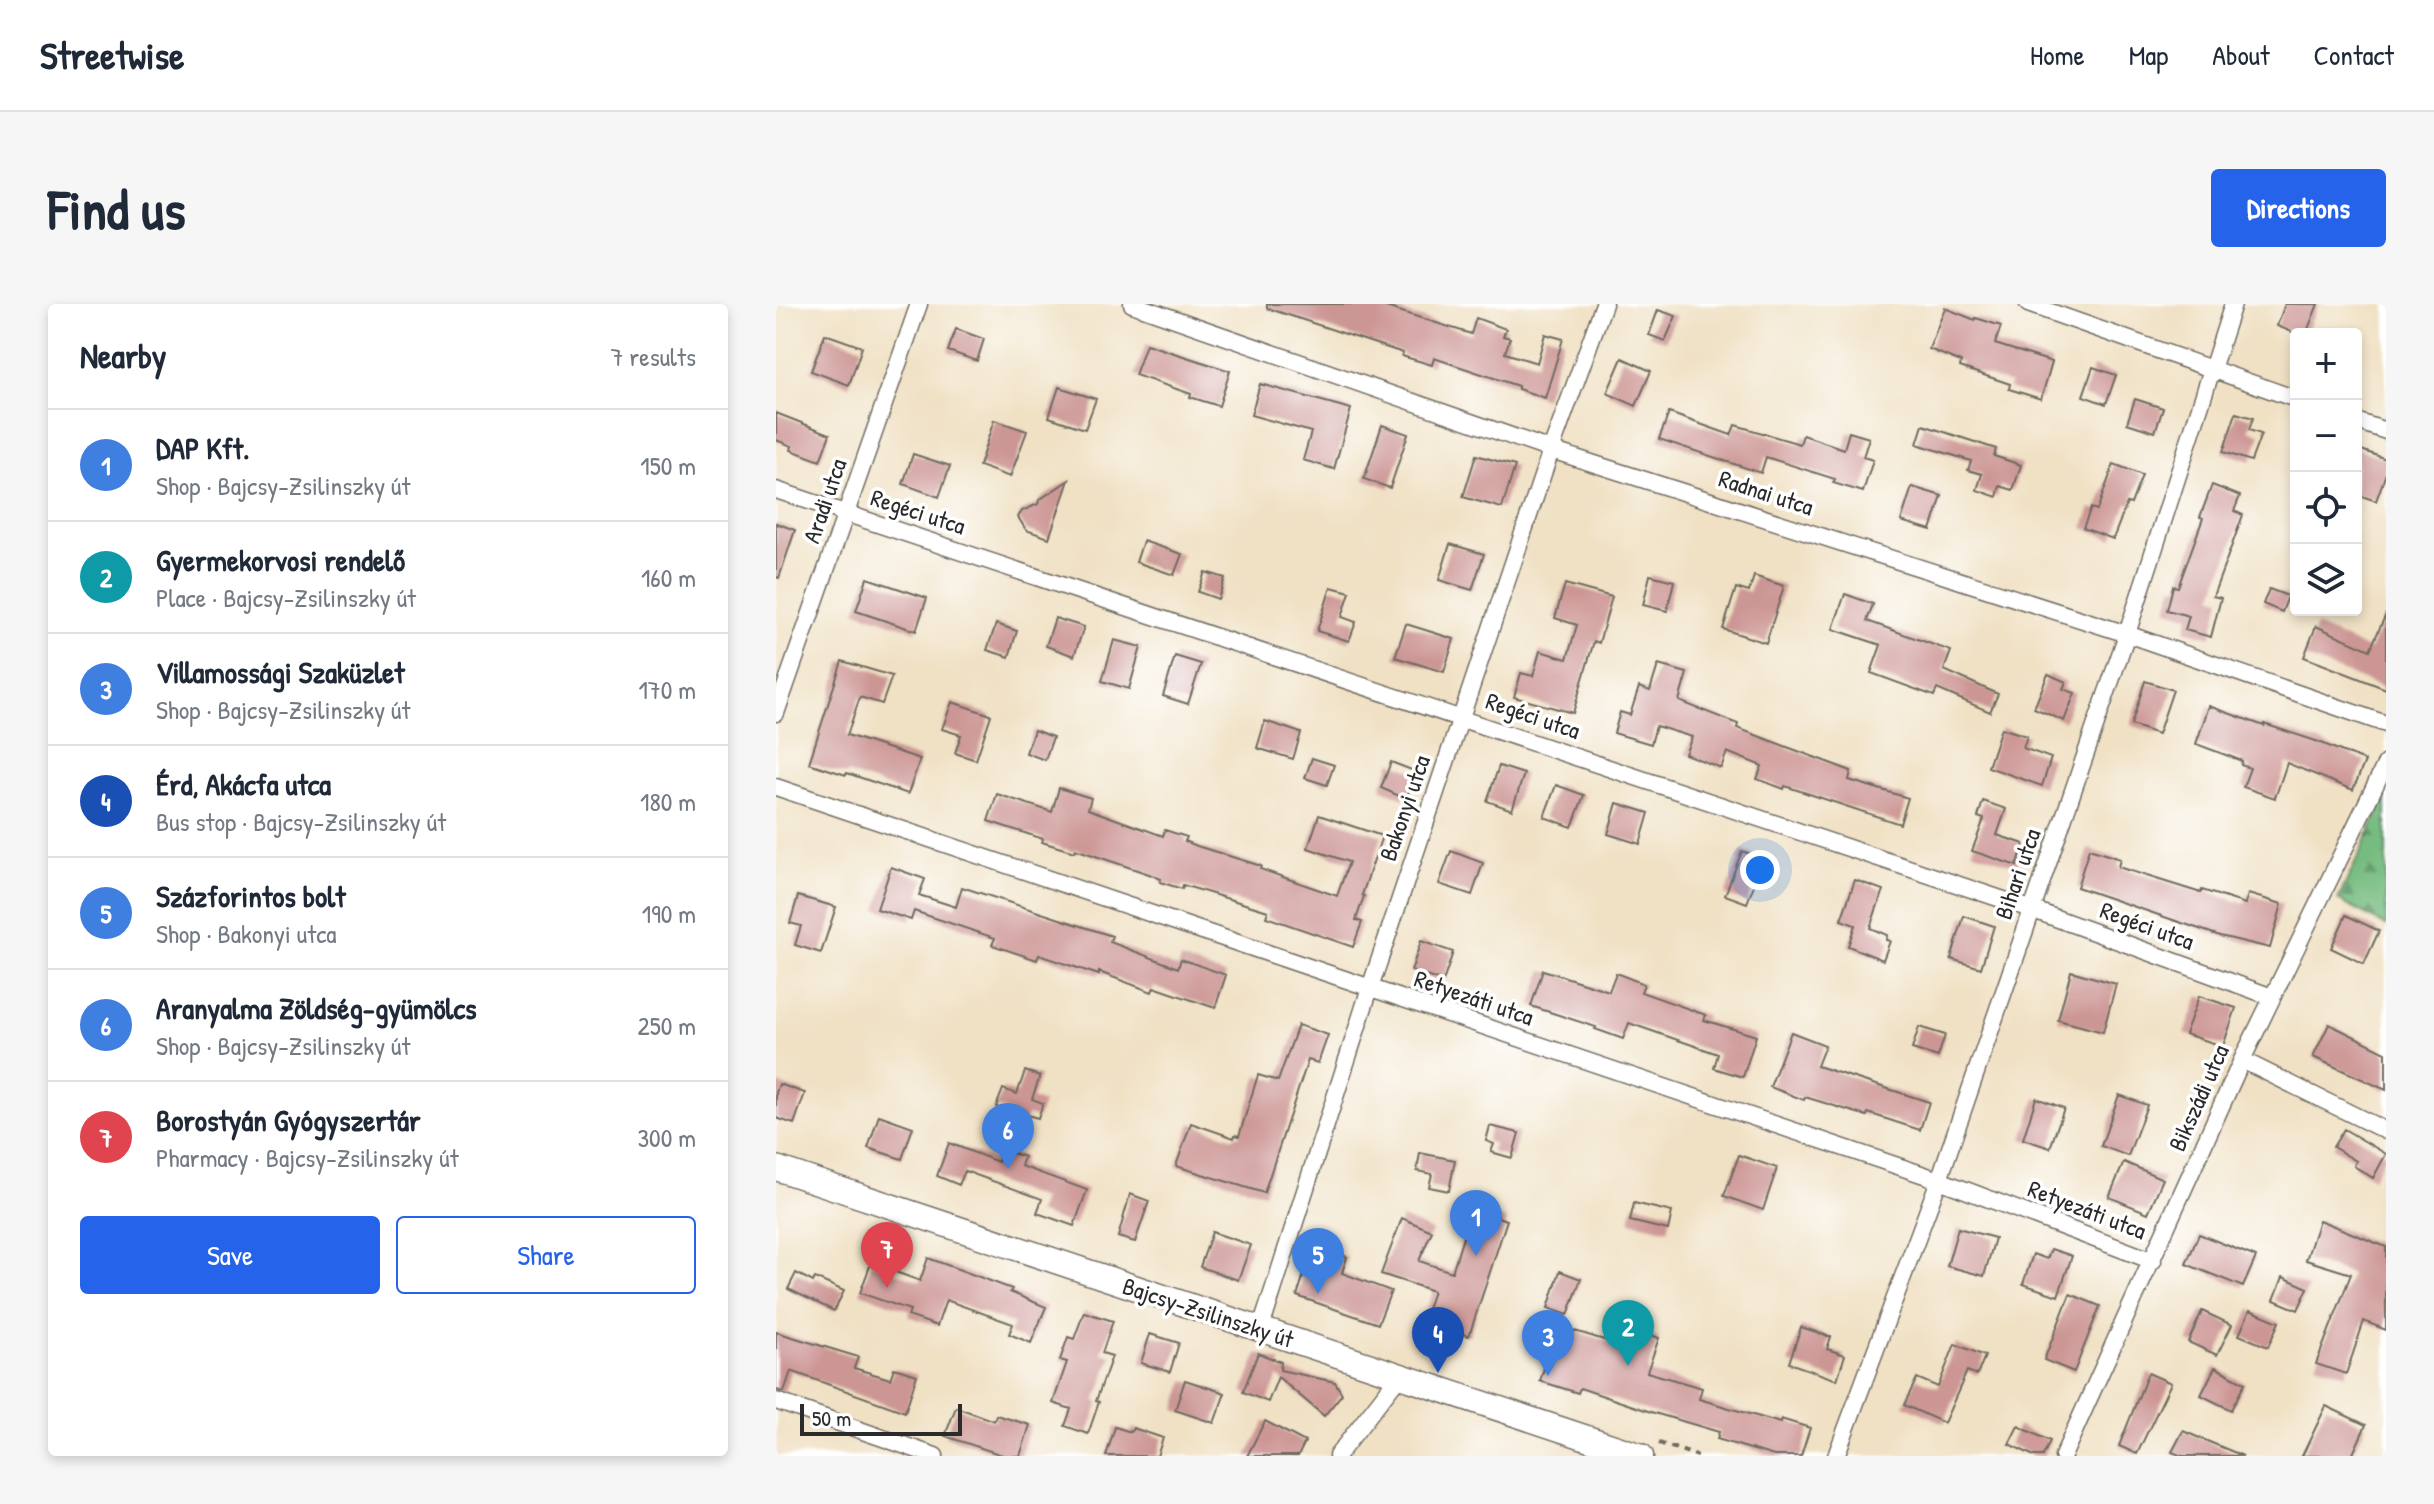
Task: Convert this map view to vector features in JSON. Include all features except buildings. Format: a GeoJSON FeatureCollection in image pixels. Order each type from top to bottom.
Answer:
{"type":"FeatureCollection","features":[{"type":"Feature","properties":{"kind":"main road","name":"Bajcsy-Zsilinszky út"},"geometry":{"type":"LineString","coordinates":[[776,1168],[1641,1456]]}},
{"type":"Feature","properties":{"kind":"street","name":"Aradi utca"},"geometry":{"type":"LineString","coordinates":[[776,713],[919,304]]}},
{"type":"Feature","properties":{"kind":"street","name":"Radnai utca"},"geometry":{"type":"LineString","coordinates":[[1132,304],[1551,450],[2127,634],[2386,724]]}},
{"type":"Feature","properties":{"kind":"street","name":"Bakonyi utca"},"geometry":{"type":"LineString","coordinates":[[1260,1331],[1370,988],[1551,450],[1604,304]]}},
{"type":"Feature","properties":{"kind":"street"},"geometry":{"type":"LineString","coordinates":[[2028,304],[2290,397]]}},
{"type":"Feature","properties":{"kind":"street","name":"Bihari utca"},"geometry":{"type":"LineString","coordinates":[[1836,1456],[1939,1180],[2127,634],[2233,304]]}},
{"type":"Feature","properties":{"kind":"street"},"geometry":{"type":"LineString","coordinates":[[2362,423],[2386,431]]}},
{"type":"Feature","properties":{"kind":"street","name":"Regéci utca"},"geometry":{"type":"LineString","coordinates":[[776,490],[2031,909],[2272,997]]}},
{"type":"Feature","properties":{"kind":"street","name":"Bikszádi utca"},"geometry":{"type":"LineString","coordinates":[[2063,1456],[2242,1060],[2386,763]]}},
{"type":"Feature","properties":{"kind":"street","name":"Retyezáti utca"},"geometry":{"type":"LineString","coordinates":[[776,787],[1939,1180],[2153,1261]]}},
{"type":"Feature","properties":{"kind":"street"},"geometry":{"type":"LineString","coordinates":[[2242,1060],[2386,1131]]}},
{"type":"Feature","properties":{"kind":"street"},"geometry":{"type":"LineString","coordinates":[[1337,1456],[1399,1376]]}},
{"type":"Feature","properties":{"kind":"street"},"geometry":{"type":"LineString","coordinates":[[776,1401],[935,1456]]}},
{"type":"Feature","properties":{"kind":"green space"},"geometry":{"type":"Polygon","coordinates":[[[2386,797],[2386,926],[2338,900],[2386,797]]]}},
{"type":"Feature","properties":{"kind":"place","name":"Aranyalma Zöldség-gyümölcs"},"geometry":{"type":"Point","coordinates":[1008,1169]}},
{"type":"Feature","properties":{"kind":"place","name":"DAP Kft."},"geometry":{"type":"Point","coordinates":[1476,1256]}},
{"type":"Feature","properties":{"kind":"place","name":"Borostyán Gyógyszertár"},"geometry":{"type":"Point","coordinates":[887,1288]}},
{"type":"Feature","properties":{"kind":"place","name":"Százforintos bolt"},"geometry":{"type":"Point","coordinates":[1318,1294]}},
{"type":"Feature","properties":{"kind":"place","name":"Gyermekorvosi rendelő"},"geometry":{"type":"Point","coordinates":[1628,1366]}},
{"type":"Feature","properties":{"kind":"place","name":"Érd, Akácfa utca"},"geometry":{"type":"Point","coordinates":[1438,1373]}},
{"type":"Feature","properties":{"kind":"place","name":"Villamossági Szaküzlet"},"geometry":{"type":"Point","coordinates":[1548,1376]}}]}
